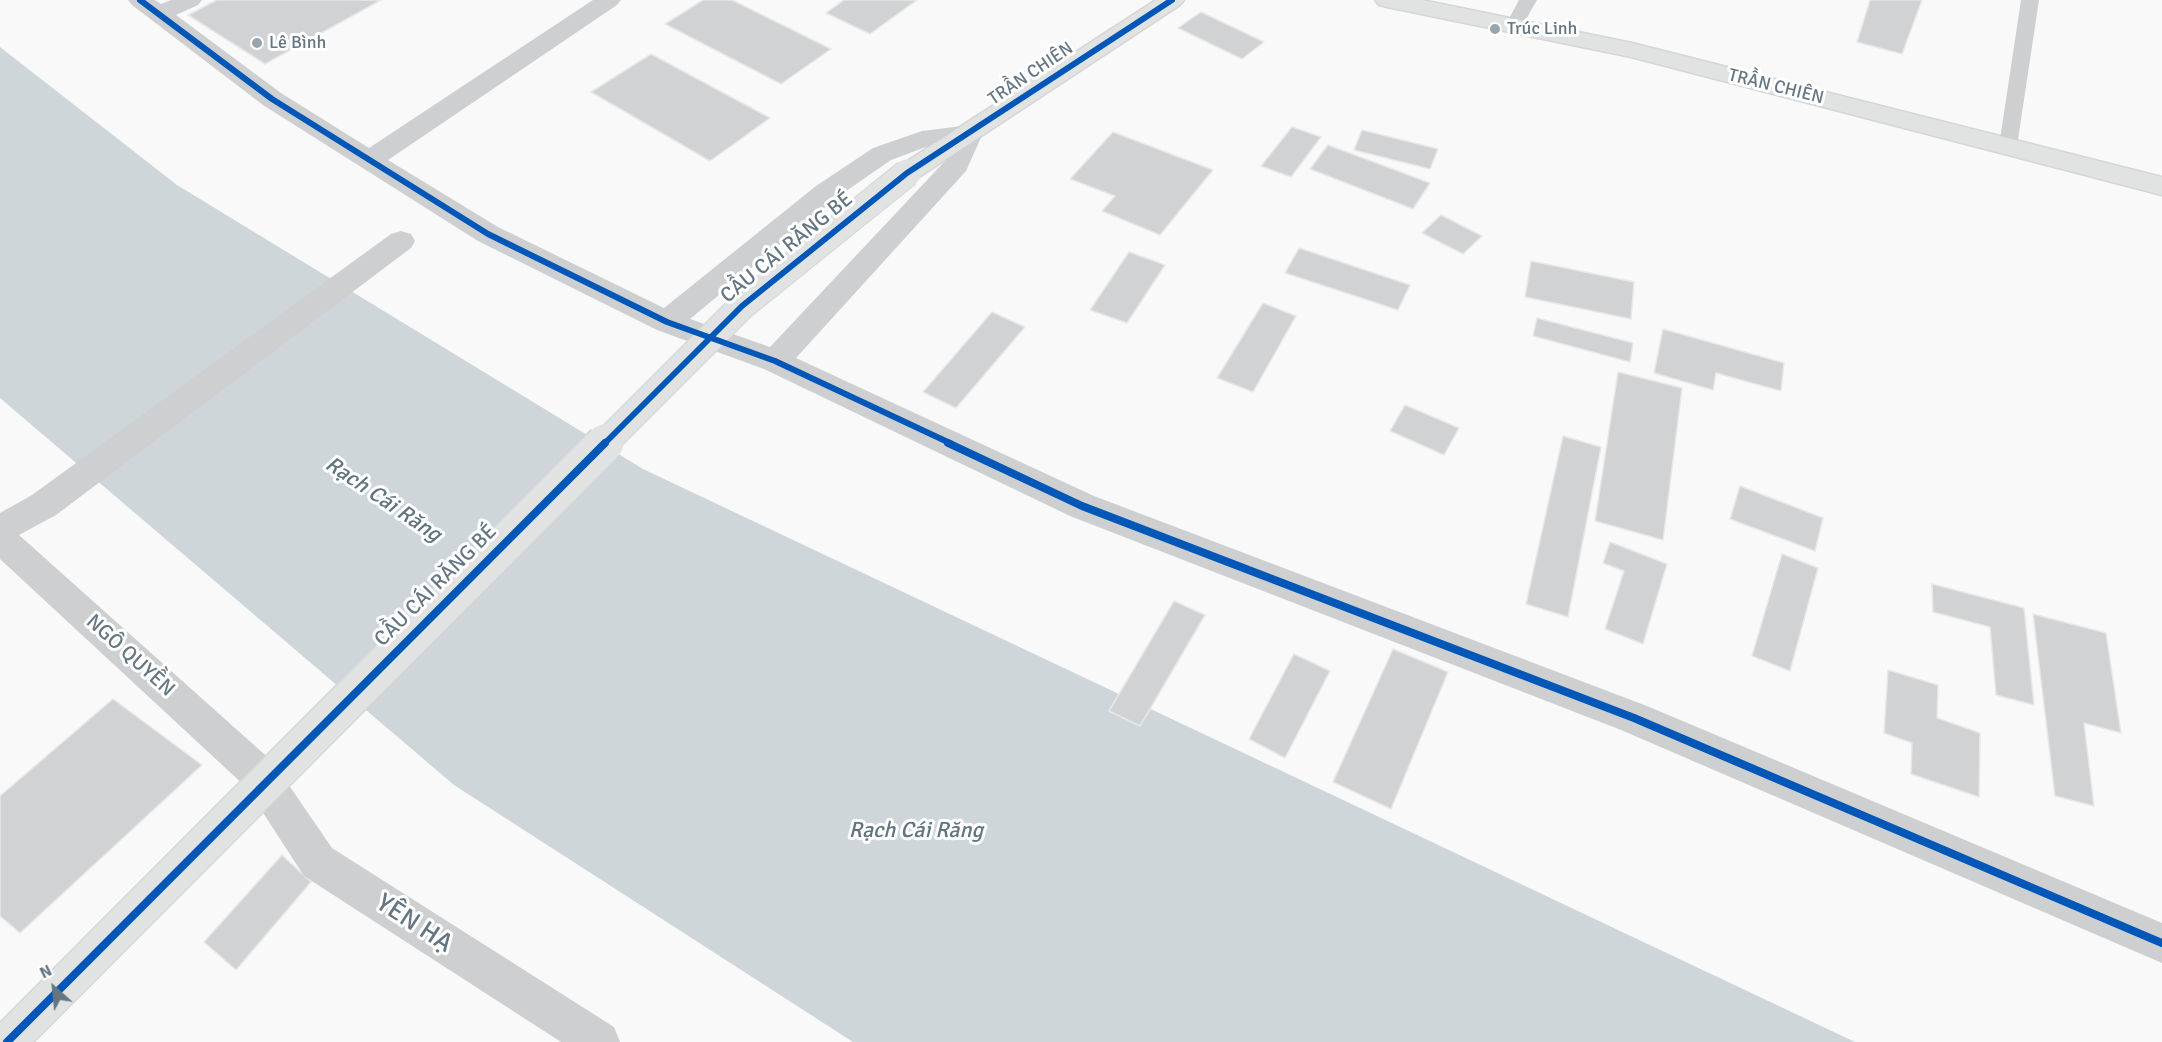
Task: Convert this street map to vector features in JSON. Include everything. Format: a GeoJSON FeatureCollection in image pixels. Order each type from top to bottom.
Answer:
{"type":"FeatureCollection","features":[{"type":"Feature","properties":{"kind":"street"},"geometry":{"type":"LineString","coordinates":[[149,7],[189,0]]}},
{"type":"Feature","properties":{"kind":"street"},"geometry":{"type":"LineString","coordinates":[[369,160],[609,0]]}},
{"type":"Feature","properties":{"kind":"street","name":"TRẦN CHIÊN"},"geometry":{"type":"LineString","coordinates":[[907,173],[1172,0]]}},
{"type":"Feature","properties":{"kind":"street","name":"TRẦN CHIÊN"},"geometry":{"type":"LineString","coordinates":[[1387,0],[1632,50],[2162,186]]}},
{"type":"Feature","properties":{"kind":"street"},"geometry":{"type":"LineString","coordinates":[[149,7],[272,99],[488,234],[667,322],[775,361],[1082,506],[1634,718],[2162,943]]}},
{"type":"Feature","properties":{"kind":"street"},"geometry":{"type":"LineString","coordinates":[[667,322],[826,192],[882,154],[922,139],[970,133],[957,165],[775,361]]}},
{"type":"Feature","properties":{"kind":"street","name":"CẦU CÁI RĂNG BÉ"},"geometry":{"type":"LineString","coordinates":[[8,1042],[742,306],[907,173]]}},
{"type":"Feature","properties":{"kind":"street"},"geometry":{"type":"LineString","coordinates":[[0,529],[44,505],[401,241]]}},
{"type":"Feature","properties":{"kind":"street","name":"NGÔ QUYỀN"},"geometry":{"type":"LineString","coordinates":[[0,538],[260,775]]}},
{"type":"Feature","properties":{"kind":"street","name":"YÊN HẠ"},"geometry":{"type":"LineString","coordinates":[[260,775],[318,862],[599,1042]]}},
{"type":"Feature","properties":{"kind":"lane"},"geometry":{"type":"LineString","coordinates":[[1514,26],[1528,0]]}},
{"type":"Feature","properties":{"kind":"lane"},"geometry":{"type":"LineString","coordinates":[[2008,146],[2030,0]]}},
{"type":"Feature","properties":{"kind":"water","name":"Rạch Cái Răng"},"geometry":{"type":"Polygon","coordinates":[[[0,47],[177,185],[643,469],[1855,1042],[853,1042],[454,785],[0,398],[0,47]]]}},
{"type":"Feature","properties":{"kind":"building"},"geometry":{"type":"Polygon","coordinates":[[[217,0],[381,0],[265,64],[188,15],[217,0]]]}},
{"type":"Feature","properties":{"kind":"building"},"geometry":{"type":"Polygon","coordinates":[[[703,0],[732,0],[831,49],[781,84],[665,24],[703,0]]]}},
{"type":"Feature","properties":{"kind":"building"},"geometry":{"type":"Polygon","coordinates":[[[844,0],[917,0],[870,34],[826,13],[844,0]]]}},
{"type":"Feature","properties":{"kind":"building"},"geometry":{"type":"Polygon","coordinates":[[[1870,0],[1922,0],[1902,54],[1857,42],[1870,0]]]}},
{"type":"Feature","properties":{"kind":"building"},"geometry":{"type":"Polygon","coordinates":[[[1201,12],[1264,42],[1242,59],[1178,28],[1201,12]]]}},
{"type":"Feature","properties":{"kind":"building"},"geometry":{"type":"Polygon","coordinates":[[[651,54],[770,118],[710,161],[591,92],[651,54]]]}},
{"type":"Feature","properties":{"kind":"building"},"geometry":{"type":"Polygon","coordinates":[[[1292,127],[1321,137],[1291,177],[1261,166],[1292,127]]]}},
{"type":"Feature","properties":{"kind":"building"},"geometry":{"type":"Polygon","coordinates":[[[1362,130],[1438,149],[1430,169],[1354,150],[1362,130]]]}},
{"type":"Feature","properties":{"kind":"building"},"geometry":{"type":"Polygon","coordinates":[[[1113,132],[1213,170],[1160,235],[1102,211],[1115,196],[1070,179],[1113,132]]]}},
{"type":"Feature","properties":{"kind":"building"},"geometry":{"type":"Polygon","coordinates":[[[1328,145],[1430,183],[1413,209],[1310,169],[1328,145]]]}},
{"type":"Feature","properties":{"kind":"building"},"geometry":{"type":"Polygon","coordinates":[[[1441,215],[1482,236],[1463,254],[1422,233],[1441,215]]]}},
{"type":"Feature","properties":{"kind":"building"},"geometry":{"type":"Polygon","coordinates":[[[1299,248],[1410,285],[1398,310],[1285,273],[1299,248]]]}},
{"type":"Feature","properties":{"kind":"building"},"geometry":{"type":"Polygon","coordinates":[[[1129,252],[1165,265],[1127,323],[1090,310],[1129,252]]]}},
{"type":"Feature","properties":{"kind":"building"},"geometry":{"type":"Polygon","coordinates":[[[1531,261],[1634,282],[1631,319],[1525,297],[1531,261]]]}},
{"type":"Feature","properties":{"kind":"building"},"geometry":{"type":"Polygon","coordinates":[[[1263,303],[1296,316],[1253,392],[1217,378],[1263,303]]]}},
{"type":"Feature","properties":{"kind":"building"},"geometry":{"type":"Polygon","coordinates":[[[992,312],[1025,327],[956,408],[923,392],[992,312]]]}},
{"type":"Feature","properties":{"kind":"building"},"geometry":{"type":"Polygon","coordinates":[[[1537,318],[1633,343],[1630,362],[1533,336],[1537,318]]]}},
{"type":"Feature","properties":{"kind":"building"},"geometry":{"type":"Polygon","coordinates":[[[1663,329],[1784,363],[1781,391],[1716,373],[1713,390],[1654,373],[1663,329]]]}},
{"type":"Feature","properties":{"kind":"building"},"geometry":{"type":"Polygon","coordinates":[[[1618,372],[1682,388],[1663,540],[1595,521],[1618,372]]]}},
{"type":"Feature","properties":{"kind":"building"},"geometry":{"type":"Polygon","coordinates":[[[1405,405],[1459,428],[1444,455],[1390,431],[1405,405]]]}},
{"type":"Feature","properties":{"kind":"building"},"geometry":{"type":"Polygon","coordinates":[[[1563,436],[1601,447],[1568,617],[1526,604],[1563,436]]]}},
{"type":"Feature","properties":{"kind":"building"},"geometry":{"type":"Polygon","coordinates":[[[1740,486],[1823,518],[1815,551],[1730,519],[1740,486]]]}},
{"type":"Feature","properties":{"kind":"building"},"geometry":{"type":"Polygon","coordinates":[[[1610,542],[1667,564],[1643,644],[1605,629],[1624,571],[1603,563],[1610,542]]]}},
{"type":"Feature","properties":{"kind":"building"},"geometry":{"type":"Polygon","coordinates":[[[1782,554],[1818,568],[1790,671],[1752,656],[1782,554]]]}},
{"type":"Feature","properties":{"kind":"building"},"geometry":{"type":"Polygon","coordinates":[[[1932,584],[2024,608],[2034,705],[1996,695],[1990,627],[1933,612],[1932,584]]]}},
{"type":"Feature","properties":{"kind":"building"},"geometry":{"type":"Polygon","coordinates":[[[1174,601],[1205,615],[1140,726],[1109,711],[1174,601]]]}},
{"type":"Feature","properties":{"kind":"building"},"geometry":{"type":"Polygon","coordinates":[[[2033,614],[2106,633],[2121,733],[2084,723],[2094,806],[2055,796],[2033,614]]]}},
{"type":"Feature","properties":{"kind":"building"},"geometry":{"type":"Polygon","coordinates":[[[1393,649],[1448,672],[1391,809],[1333,782],[1393,649]]]}},
{"type":"Feature","properties":{"kind":"building"},"geometry":{"type":"Polygon","coordinates":[[[1294,654],[1330,671],[1285,758],[1249,739],[1294,654]]]}},
{"type":"Feature","properties":{"kind":"building"},"geometry":{"type":"Polygon","coordinates":[[[1888,670],[1938,685],[1937,718],[1980,733],[1979,797],[1911,774],[1912,743],[1884,733],[1888,670]]]}},
{"type":"Feature","properties":{"kind":"building"},"geometry":{"type":"Polygon","coordinates":[[[113,699],[202,765],[20,933],[0,916],[0,796],[113,699]]]}},
{"type":"Feature","properties":{"kind":"building"},"geometry":{"type":"Polygon","coordinates":[[[282,855],[311,882],[236,970],[204,942],[282,855]]]}},
{"type":"Feature","properties":{"kind":"cycle path"},"geometry":{"type":"LineString","coordinates":[[140,0],[272,99],[488,234],[667,322],[775,361],[1082,506],[1634,718],[2162,943]]}},
{"type":"Feature","properties":{"kind":"cycle path"},"geometry":{"type":"LineString","coordinates":[[7,1042],[742,306],[907,173],[1172,0]]}},
{"type":"Feature","properties":{"kind":"place","name":"Trúc Linh"},"geometry":{"type":"Point","coordinates":[1495,29]}},
{"type":"Feature","properties":{"kind":"place","name":"Lê Bình"},"geometry":{"type":"Point","coordinates":[257,43]}}]}
